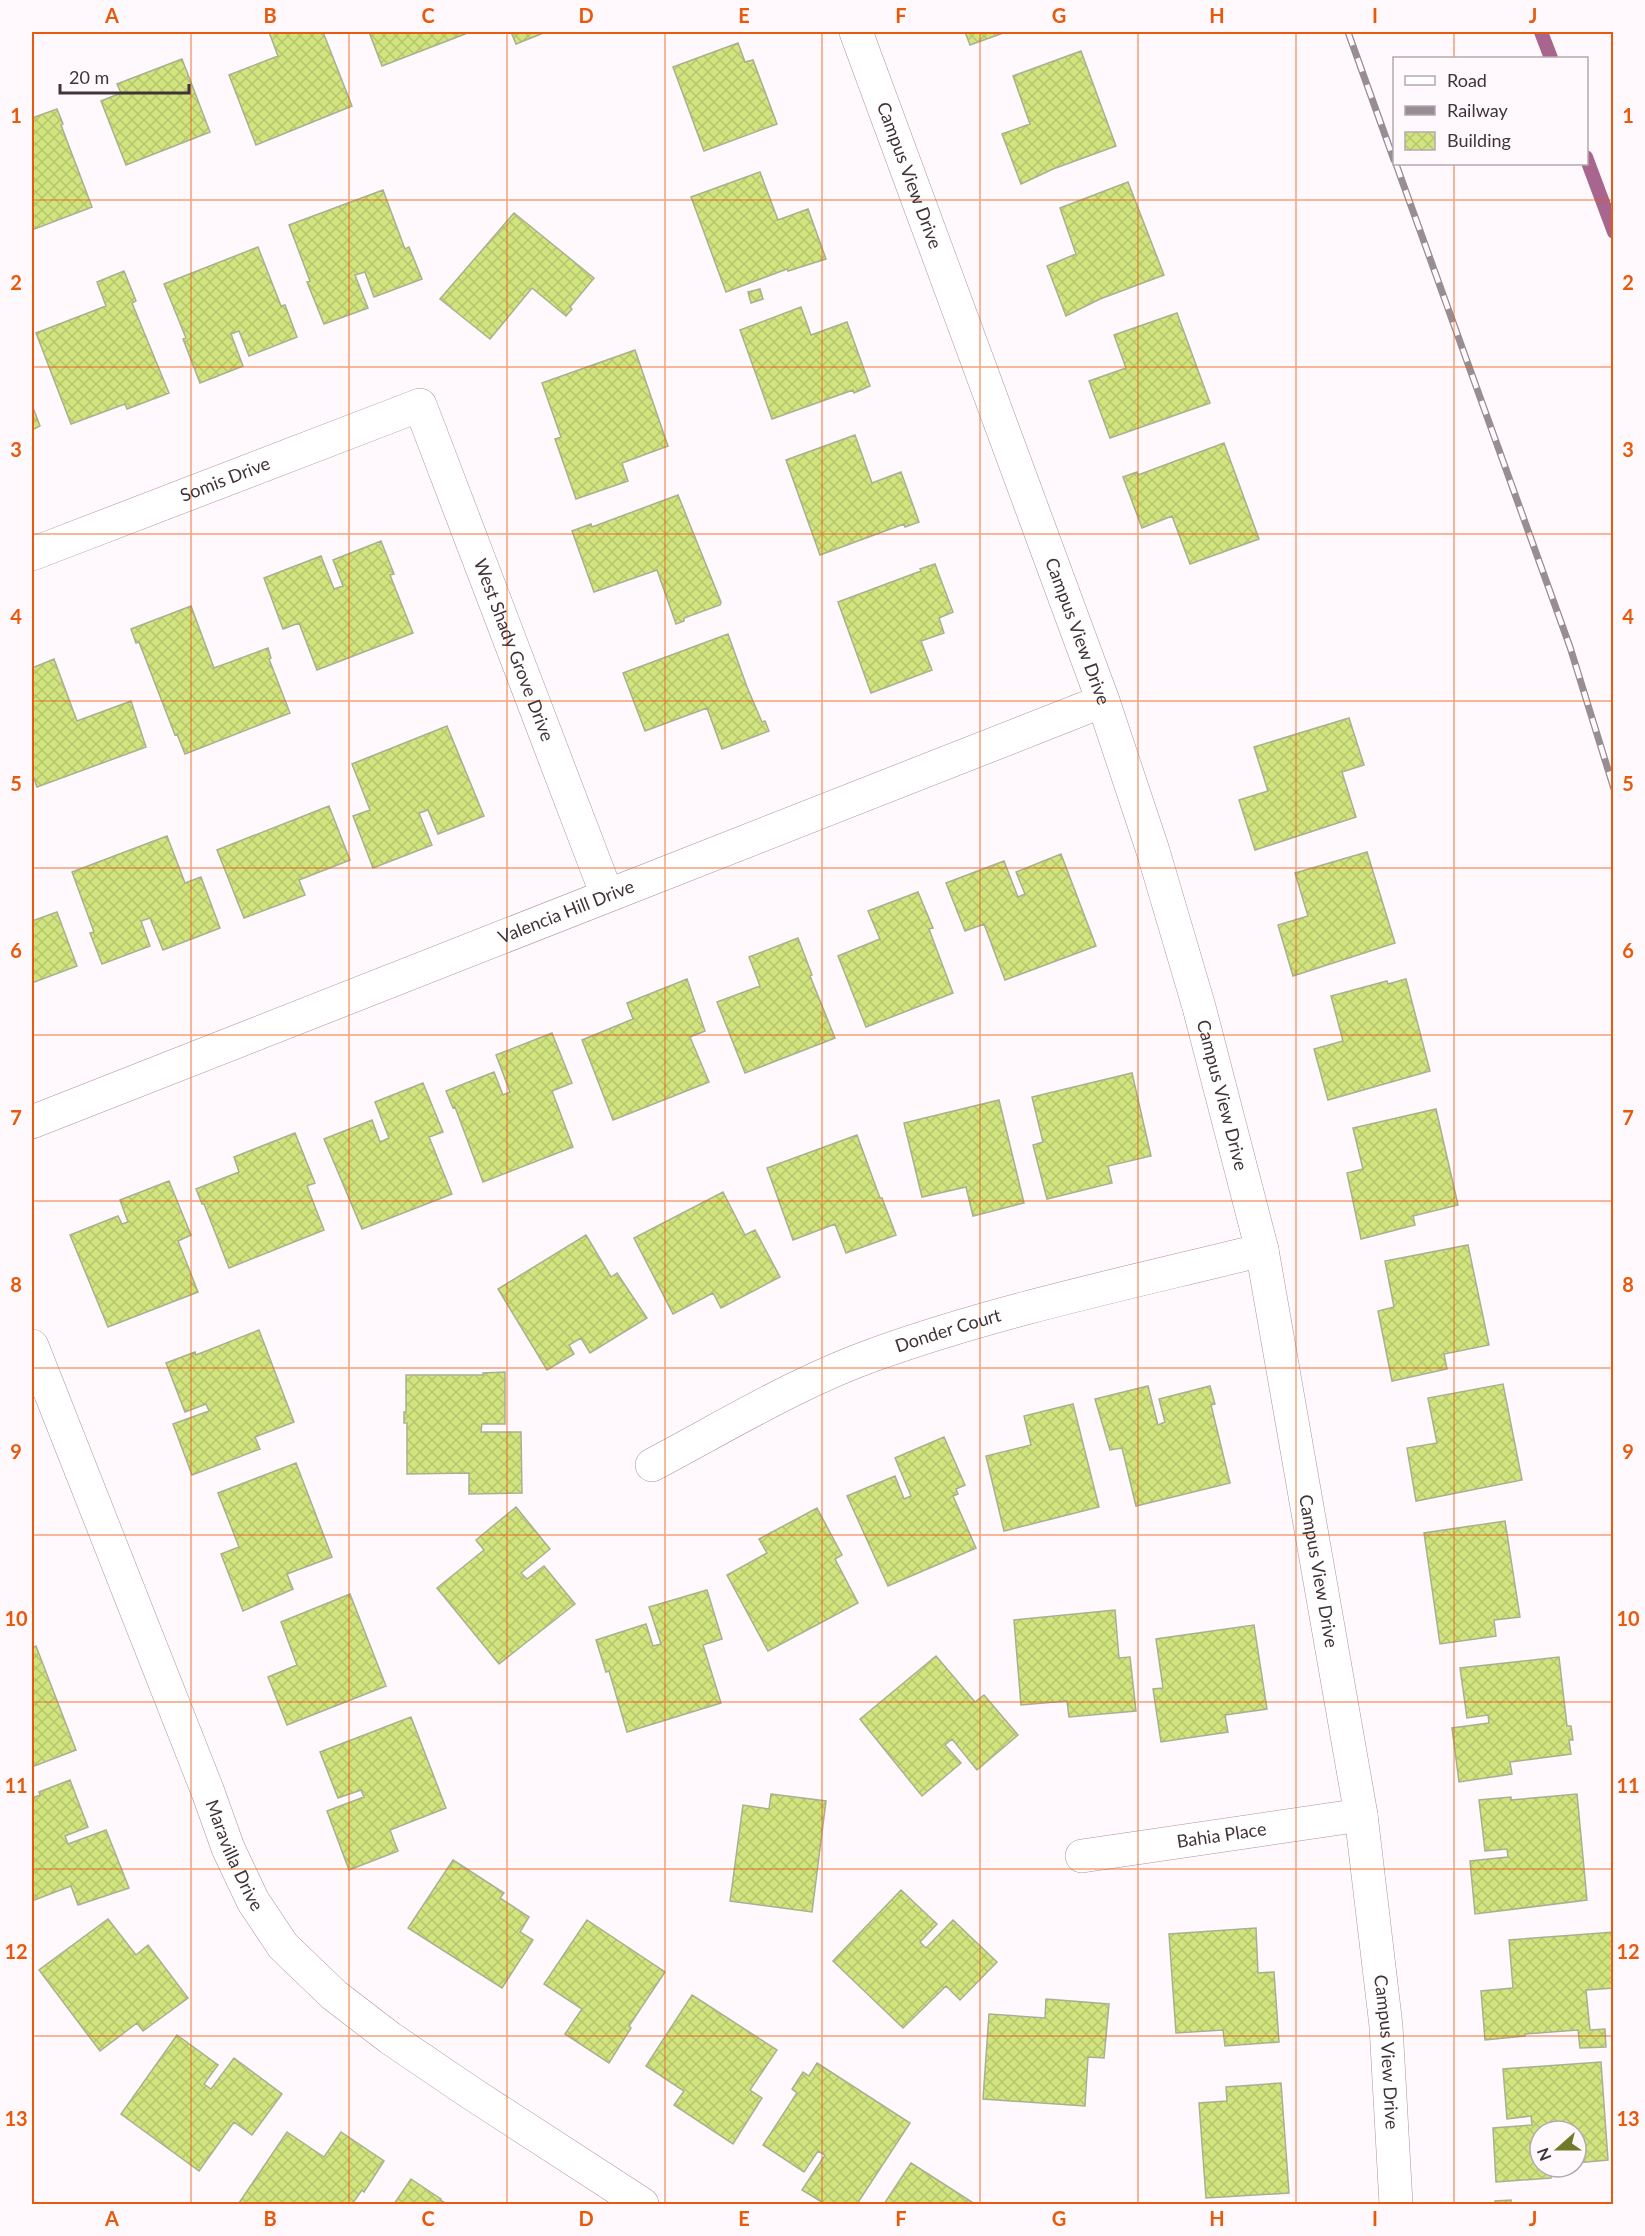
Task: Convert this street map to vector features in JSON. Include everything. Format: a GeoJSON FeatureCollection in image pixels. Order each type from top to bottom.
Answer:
{"type":"FeatureCollection","features":[{"type":"Feature","properties":{"kind":"street","name":"Campus View Drive"},"geometry":{"type":"LineString","coordinates":[[856,32],[1103,700],[1153,851],[1195,996],[1262,1250],[1361,1815],[1386,2026],[1396,2205]]}},
{"type":"Feature","properties":{"kind":"street","name":"Somis Drive"},"geometry":{"type":"LineString","coordinates":[[32,554],[420,405]]}},
{"type":"Feature","properties":{"kind":"street","name":"West Shady Grove Drive"},"geometry":{"type":"LineString","coordinates":[[420,405],[607,895]]}},
{"type":"Feature","properties":{"kind":"street","name":"Valencia Hill Drive"},"geometry":{"type":"LineString","coordinates":[[32,1122],[1103,700]]}},
{"type":"Feature","properties":{"kind":"street","name":"Donder Court"},"geometry":{"type":"LineString","coordinates":[[652,1465],[806,1385],[874,1354],[993,1316],[1262,1250]]}},
{"type":"Feature","properties":{"kind":"street","name":"Maravilla Drive"},"geometry":{"type":"LineString","coordinates":[[32,1346],[228,1848],[253,1901],[283,1946],[334,1995],[390,2038],[642,2205]]}},
{"type":"Feature","properties":{"kind":"street","name":"Bahia Place"},"geometry":{"type":"LineString","coordinates":[[1082,1856],[1361,1815]]}},
{"type":"Feature","properties":{"kind":"building"},"geometry":{"type":"Polygon","coordinates":[[[269,32],[323,32],[352,106],[256,145],[229,75],[278,56],[269,32]]]}},
{"type":"Feature","properties":{"kind":"building"},"geometry":{"type":"Polygon","coordinates":[[[369,32],[464,32],[465,34],[382,66],[369,32]]]}},
{"type":"Feature","properties":{"kind":"building"},"geometry":{"type":"Polygon","coordinates":[[[511,32],[546,32],[516,44],[511,32]]]}},
{"type":"Feature","properties":{"kind":"building"},"geometry":{"type":"Polygon","coordinates":[[[965,32],[1006,32],[970,45],[965,32]]]}},
{"type":"Feature","properties":{"kind":"building"},"geometry":{"type":"Polygon","coordinates":[[[738,43],[745,62],[753,60],[777,124],[704,151],[673,67],[738,43]]]}},
{"type":"Feature","properties":{"kind":"building"},"geometry":{"type":"Polygon","coordinates":[[[1081,51],[1116,146],[1053,169],[1021,184],[1002,134],[1030,124],[1013,76],[1081,51]]]}},
{"type":"Feature","properties":{"kind":"building"},"geometry":{"type":"Polygon","coordinates":[[[182,59],[210,132],[126,165],[101,101],[121,93],[117,84],[182,59]]]}},
{"type":"Feature","properties":{"kind":"building"},"geometry":{"type":"Polygon","coordinates":[[[57,109],[92,207],[32,230],[32,118],[57,109]]]}},
{"type":"Feature","properties":{"kind":"building"},"geometry":{"type":"Polygon","coordinates":[[[760,172],[778,220],[808,209],[826,259],[788,271],[787,269],[726,292],[691,197],[760,172]]]}},
{"type":"Feature","properties":{"kind":"building"},"geometry":{"type":"Polygon","coordinates":[[[1128,182],[1164,275],[1100,299],[1066,316],[1047,266],[1076,254],[1060,208],[1128,182]]]}},
{"type":"Feature","properties":{"kind":"building"},"geometry":{"type":"Polygon","coordinates":[[[383,190],[405,249],[409,247],[422,279],[374,297],[365,272],[355,275],[368,308],[324,324],[307,282],[310,281],[289,225],[383,190]]]}},
{"type":"Feature","properties":{"kind":"building"},"geometry":{"type":"Polygon","coordinates":[[[514,213],[594,278],[570,307],[572,309],[566,316],[532,288],[490,339],[440,299],[514,213]]]}},
{"type":"Feature","properties":{"kind":"building"},"geometry":{"type":"Polygon","coordinates":[[[258,247],[281,306],[285,305],[297,337],[249,356],[239,331],[231,334],[243,366],[200,383],[183,339],[186,338],[164,284],[258,247]]]}},
{"type":"Feature","properties":{"kind":"building"},"geometry":{"type":"Polygon","coordinates":[[[124,271],[136,301],[132,303],[169,393],[127,409],[125,404],[71,424],[36,333],[106,306],[97,282],[124,271]]]}},
{"type":"Feature","properties":{"kind":"building"},"geometry":{"type":"Polygon","coordinates":[[[760,289],[763,299],[751,303],[748,292],[760,289]]]}},
{"type":"Feature","properties":{"kind":"building"},"geometry":{"type":"Polygon","coordinates":[[[801,307],[811,335],[847,322],[870,386],[772,419],[740,330],[801,307]]]}},
{"type":"Feature","properties":{"kind":"building"},"geometry":{"type":"Polygon","coordinates":[[[1177,313],[1210,403],[1110,438],[1089,381],[1126,368],[1114,335],[1177,313]]]}},
{"type":"Feature","properties":{"kind":"building"},"geometry":{"type":"Polygon","coordinates":[[[635,350],[668,446],[622,463],[628,481],[576,499],[555,439],[561,437],[542,383],[635,350]]]}},
{"type":"Feature","properties":{"kind":"building"},"geometry":{"type":"Polygon","coordinates":[[[32,405],[40,426],[32,430],[32,405]]]}},
{"type":"Feature","properties":{"kind":"building"},"geometry":{"type":"Polygon","coordinates":[[[855,435],[872,483],[901,472],[919,522],[905,527],[904,524],[820,555],[786,460],[855,435]]]}},
{"type":"Feature","properties":{"kind":"building"},"geometry":{"type":"Polygon","coordinates":[[[1224,443],[1259,539],[1190,564],[1172,516],[1142,528],[1123,477],[1137,472],[1138,475],[1224,443]]]}},
{"type":"Feature","properties":{"kind":"building"},"geometry":{"type":"Polygon","coordinates":[[[678,495],[721,602],[720,605],[684,618],[684,621],[676,624],[657,570],[594,592],[572,531],[591,524],[592,527],[678,495]]]}},
{"type":"Feature","properties":{"kind":"building"},"geometry":{"type":"Polygon","coordinates":[[[381,541],[394,574],[390,575],[413,633],[317,670],[299,623],[283,629],[264,578],[321,556],[334,589],[343,586],[333,560],[381,541]]]}},
{"type":"Feature","properties":{"kind":"building"},"geometry":{"type":"Polygon","coordinates":[[[935,564],[953,612],[939,618],[944,633],[921,641],[932,670],[871,693],[838,602],[935,564]]]}},
{"type":"Feature","properties":{"kind":"building"},"geometry":{"type":"Polygon","coordinates":[[[191,606],[214,668],[268,648],[271,658],[269,659],[290,713],[185,754],[177,734],[175,735],[139,642],[136,643],[131,629],[191,606]]]}},
{"type":"Feature","properties":{"kind":"building"},"geometry":{"type":"Polygon","coordinates":[[[728,634],[747,687],[762,722],[765,721],[769,731],[722,749],[707,708],[645,731],[623,673],[728,634]]]}},
{"type":"Feature","properties":{"kind":"building"},"geometry":{"type":"Polygon","coordinates":[[[54,659],[77,721],[131,701],[146,747],[37,787],[32,773],[32,668],[54,659]]]}},
{"type":"Feature","properties":{"kind":"building"},"geometry":{"type":"Polygon","coordinates":[[[1349,718],[1364,765],[1342,772],[1356,817],[1255,850],[1239,800],[1268,791],[1254,747],[1349,718]]]}},
{"type":"Feature","properties":{"kind":"building"},"geometry":{"type":"Polygon","coordinates":[[[447,726],[484,816],[438,834],[428,810],[419,813],[432,845],[373,868],[353,816],[370,810],[352,764],[447,726]]]}},
{"type":"Feature","properties":{"kind":"building"},"geometry":{"type":"Polygon","coordinates":[[[329,806],[350,860],[299,880],[305,895],[244,918],[217,850],[329,806]]]}},
{"type":"Feature","properties":{"kind":"building"},"geometry":{"type":"Polygon","coordinates":[[[167,836],[185,883],[201,877],[220,928],[163,950],[150,918],[141,921],[150,946],[102,964],[90,933],[94,932],[72,872],[167,836]]]}},
{"type":"Feature","properties":{"kind":"building"},"geometry":{"type":"Polygon","coordinates":[[[1367,852],[1395,943],[1293,976],[1278,925],[1308,916],[1295,873],[1367,852]]]}},
{"type":"Feature","properties":{"kind":"building"},"geometry":{"type":"Polygon","coordinates":[[[1061,854],[1096,946],[1005,980],[984,924],[965,931],[946,883],[1004,861],[1018,897],[1025,894],[1016,872],[1061,854]]]}},
{"type":"Feature","properties":{"kind":"building"},"geometry":{"type":"Polygon","coordinates":[[[918,892],[933,928],[929,929],[953,993],[866,1027],[838,956],[880,939],[868,911],[918,892]]]}},
{"type":"Feature","properties":{"kind":"building"},"geometry":{"type":"Polygon","coordinates":[[[57,912],[77,966],[32,983],[32,921],[57,912]]]}},
{"type":"Feature","properties":{"kind":"building"},"geometry":{"type":"Polygon","coordinates":[[[798,938],[812,975],[810,976],[835,1038],[745,1073],[717,1002],[760,986],[749,957],[798,938]]]}},
{"type":"Feature","properties":{"kind":"building"},"geometry":{"type":"Polygon","coordinates":[[[687,979],[705,1031],[690,1037],[709,1082],[613,1120],[582,1040],[633,1019],[627,1003],[687,979]]]}},
{"type":"Feature","properties":{"kind":"building"},"geometry":{"type":"Polygon","coordinates":[[[1406,979],[1430,1071],[1328,1100],[1314,1049],[1343,1041],[1331,996],[1387,981],[1388,984],[1406,979]]]}},
{"type":"Feature","properties":{"kind":"building"},"geometry":{"type":"Polygon","coordinates":[[[552,1033],[572,1083],[552,1091],[573,1147],[483,1182],[455,1107],[453,1108],[446,1091],[494,1072],[503,1095],[510,1092],[496,1055],[552,1033]]]}},
{"type":"Feature","properties":{"kind":"building"},"geometry":{"type":"Polygon","coordinates":[[[1132,1073],[1151,1156],[1108,1166],[1112,1183],[1047,1199],[1033,1145],[1043,1142],[1032,1097],[1132,1073]]]}},
{"type":"Feature","properties":{"kind":"building"},"geometry":{"type":"Polygon","coordinates":[[[423,1083],[443,1132],[429,1137],[452,1194],[362,1229],[324,1139],[372,1120],[380,1142],[389,1138],[375,1102],[423,1083]]]}},
{"type":"Feature","properties":{"kind":"building"},"geometry":{"type":"Polygon","coordinates":[[[999,1100],[1024,1203],[973,1216],[966,1187],[922,1197],[904,1123],[999,1100]]]}},
{"type":"Feature","properties":{"kind":"building"},"geometry":{"type":"Polygon","coordinates":[[[1436,1109],[1458,1205],[1413,1216],[1415,1225],[1361,1239],[1347,1173],[1363,1169],[1353,1128],[1436,1109]]]}},
{"type":"Feature","properties":{"kind":"building"},"geometry":{"type":"Polygon","coordinates":[[[295,1133],[315,1183],[307,1186],[324,1230],[229,1268],[196,1189],[239,1172],[234,1157],[295,1133]]]}},
{"type":"Feature","properties":{"kind":"building"},"geometry":{"type":"Polygon","coordinates":[[[857,1135],[896,1235],[846,1253],[835,1224],[793,1240],[767,1168],[857,1135]]]}},
{"type":"Feature","properties":{"kind":"building"},"geometry":{"type":"Polygon","coordinates":[[[169,1181],[191,1235],[178,1241],[198,1292],[108,1327],[70,1235],[118,1216],[122,1224],[128,1222],[120,1200],[169,1181]]]}},
{"type":"Feature","properties":{"kind":"building"},"geometry":{"type":"Polygon","coordinates":[[[723,1192],[745,1235],[755,1230],[780,1277],[721,1308],[713,1293],[673,1314],[634,1238],[723,1192]]]}},
{"type":"Feature","properties":{"kind":"building"},"geometry":{"type":"Polygon","coordinates":[[[586,1235],[611,1277],[617,1273],[647,1318],[590,1353],[581,1338],[569,1345],[574,1354],[547,1370],[498,1289],[586,1235]]]}},
{"type":"Feature","properties":{"kind":"building"},"geometry":{"type":"Polygon","coordinates":[[[1468,1245],[1489,1345],[1444,1354],[1447,1369],[1392,1381],[1378,1311],[1394,1307],[1385,1261],[1468,1245]]]}},
{"type":"Feature","properties":{"kind":"building"},"geometry":{"type":"Polygon","coordinates":[[[259,1330],[294,1422],[255,1437],[260,1449],[192,1475],[173,1424],[209,1411],[206,1404],[185,1412],[166,1363],[195,1352],[196,1355],[259,1330]]]}},
{"type":"Feature","properties":{"kind":"building"},"geometry":{"type":"Polygon","coordinates":[[[505,1372],[505,1424],[482,1424],[481,1432],[521,1432],[522,1493],[469,1494],[469,1473],[407,1474],[407,1423],[404,1423],[406,1375],[483,1375],[483,1373],[505,1372]]]}},
{"type":"Feature","properties":{"kind":"building"},"geometry":{"type":"Polygon","coordinates":[[[1503,1384],[1522,1480],[1416,1501],[1407,1448],[1437,1443],[1428,1398],[1503,1384]]]}},
{"type":"Feature","properties":{"kind":"building"},"geometry":{"type":"Polygon","coordinates":[[[1148,1386],[1158,1425],[1165,1422],[1159,1399],[1210,1386],[1215,1404],[1211,1405],[1230,1483],[1136,1506],[1122,1448],[1110,1450],[1095,1399],[1148,1386]]]}},
{"type":"Feature","properties":{"kind":"building"},"geometry":{"type":"Polygon","coordinates":[[[1073,1404],[1099,1507],[1004,1531],[986,1456],[1031,1445],[1024,1416],[1073,1404]]]}},
{"type":"Feature","properties":{"kind":"building"},"geometry":{"type":"Polygon","coordinates":[[[944,1437],[965,1485],[956,1489],[958,1494],[953,1496],[976,1548],[888,1586],[847,1496],[895,1476],[904,1499],[911,1496],[895,1458],[944,1437]]]}},
{"type":"Feature","properties":{"kind":"building"},"geometry":{"type":"Polygon","coordinates":[[[296,1463],[332,1557],[287,1574],[293,1589],[243,1611],[221,1554],[239,1547],[218,1493],[296,1463]]]}},
{"type":"Feature","properties":{"kind":"building"},"geometry":{"type":"Polygon","coordinates":[[[516,1507],[550,1549],[521,1573],[527,1579],[544,1566],[575,1604],[499,1664],[437,1588],[484,1550],[476,1540],[516,1507]]]}},
{"type":"Feature","properties":{"kind":"building"},"geometry":{"type":"Polygon","coordinates":[[[817,1508],[842,1555],[835,1559],[858,1603],[768,1651],[727,1575],[767,1553],[759,1539],[817,1508]]]}},
{"type":"Feature","properties":{"kind":"building"},"geometry":{"type":"Polygon","coordinates":[[[1505,1521],[1520,1617],[1494,1620],[1496,1636],[1440,1644],[1424,1533],[1505,1521]]]}},
{"type":"Feature","properties":{"kind":"building"},"geometry":{"type":"Polygon","coordinates":[[[707,1590],[722,1639],[703,1645],[721,1703],[627,1732],[609,1671],[606,1672],[596,1640],[646,1624],[653,1646],[661,1644],[649,1607],[707,1590]]]}},
{"type":"Feature","properties":{"kind":"building"},"geometry":{"type":"Polygon","coordinates":[[[350,1594],[386,1686],[287,1725],[268,1677],[297,1665],[281,1622],[350,1594]]]}},
{"type":"Feature","properties":{"kind":"building"},"geometry":{"type":"Polygon","coordinates":[[[1115,1610],[1119,1658],[1130,1657],[1136,1711],[1069,1717],[1067,1701],[1021,1705],[1014,1620],[1115,1610]]]}},
{"type":"Feature","properties":{"kind":"building"},"geometry":{"type":"Polygon","coordinates":[[[1254,1625],[1267,1709],[1225,1715],[1228,1732],[1161,1742],[1153,1689],[1163,1688],[1156,1639],[1254,1625]]]}},
{"type":"Feature","properties":{"kind":"building"},"geometry":{"type":"Polygon","coordinates":[[[36,1646],[76,1750],[32,1767],[32,1648],[36,1646]]]}},
{"type":"Feature","properties":{"kind":"building"},"geometry":{"type":"Polygon","coordinates":[[[936,1656],[975,1702],[984,1695],[1018,1735],[977,1770],[952,1739],[945,1745],[961,1763],[922,1796],[860,1719],[936,1656]]]}},
{"type":"Feature","properties":{"kind":"building"},"geometry":{"type":"Polygon","coordinates":[[[1559,1657],[1567,1726],[1571,1726],[1573,1740],[1569,1740],[1571,1754],[1510,1762],[1512,1774],[1459,1782],[1452,1728],[1489,1723],[1488,1715],[1467,1718],[1460,1668],[1559,1657]]]}},
{"type":"Feature","properties":{"kind":"building"},"geometry":{"type":"Polygon","coordinates":[[[411,1717],[446,1808],[390,1830],[398,1851],[349,1870],[327,1811],[364,1797],[361,1790],[338,1798],[320,1752],[411,1717]]]}},
{"type":"Feature","properties":{"kind":"building"},"geometry":{"type":"Polygon","coordinates":[[[70,1780],[88,1827],[65,1836],[68,1844],[106,1830],[129,1888],[78,1905],[71,1886],[32,1901],[32,1798],[40,1795],[39,1792],[70,1780]]]}},
{"type":"Feature","properties":{"kind":"building"},"geometry":{"type":"Polygon","coordinates":[[[771,1794],[826,1801],[812,1912],[730,1901],[743,1805],[769,1809],[771,1794]]]}},
{"type":"Feature","properties":{"kind":"building"},"geometry":{"type":"Polygon","coordinates":[[[1577,1794],[1587,1900],[1475,1914],[1470,1861],[1508,1857],[1507,1849],[1485,1851],[1479,1800],[1511,1797],[1511,1800],[1577,1794]]]}},
{"type":"Feature","properties":{"kind":"building"},"geometry":{"type":"Polygon","coordinates":[[[453,1860],[504,1893],[500,1898],[529,1917],[520,1932],[533,1940],[502,1988],[408,1928],[453,1860]]]}},
{"type":"Feature","properties":{"kind":"building"},"geometry":{"type":"Polygon","coordinates":[[[901,1890],[937,1924],[920,1942],[926,1948],[953,1920],[997,1962],[960,2000],[946,1986],[903,2028],[833,1961],[901,1890]]]}},
{"type":"Feature","properties":{"kind":"building"},"geometry":{"type":"Polygon","coordinates":[[[108,1919],[136,1955],[148,1945],[188,1998],[143,2031],[137,2023],[100,2051],[39,1970],[108,1919]]]}},
{"type":"Feature","properties":{"kind":"building"},"geometry":{"type":"Polygon","coordinates":[[[587,1920],[665,1972],[629,2026],[631,2028],[609,2063],[565,2034],[582,2009],[544,1984],[587,1920]]]}},
{"type":"Feature","properties":{"kind":"building"},"geometry":{"type":"Polygon","coordinates":[[[1256,1928],[1258,1973],[1274,1972],[1279,2042],[1225,2046],[1223,2030],[1176,2033],[1169,1934],[1256,1928]]]}},
{"type":"Feature","properties":{"kind":"building"},"geometry":{"type":"Polygon","coordinates":[[[1614,1932],[1614,1988],[1586,1990],[1590,2030],[1605,2029],[1606,2047],[1580,2048],[1578,2030],[1485,2040],[1481,1991],[1513,1988],[1509,1940],[1614,1932]]]}},
{"type":"Feature","properties":{"kind":"building"},"geometry":{"type":"Polygon","coordinates":[[[692,1995],[777,2050],[750,2090],[762,2098],[733,2144],[674,2105],[684,2091],[646,2066],[692,1995]]]}},
{"type":"Feature","properties":{"kind":"building"},"geometry":{"type":"Polygon","coordinates":[[[1046,1999],[1109,2004],[1104,2058],[1088,2057],[1085,2106],[983,2099],[989,2014],[1045,2018],[1046,1999]]]}},
{"type":"Feature","properties":{"kind":"building"},"geometry":{"type":"Polygon","coordinates":[[[177,2035],[218,2065],[204,2084],[211,2089],[234,2058],[282,2094],[252,2135],[234,2122],[199,2171],[121,2114],[177,2035]]]}},
{"type":"Feature","properties":{"kind":"building"},"geometry":{"type":"Polygon","coordinates":[[[1601,2062],[1608,2160],[1588,2162],[1588,2119],[1531,2119],[1531,2116],[1507,2119],[1503,2069],[1601,2062]]]}},
{"type":"Feature","properties":{"kind":"building"},"geometry":{"type":"Polygon","coordinates":[[[817,2063],[910,2123],[857,2204],[825,2204],[802,2190],[825,2155],[818,2151],[804,2172],[763,2145],[797,2093],[792,2089],[803,2072],[809,2076],[817,2063]]]}},
{"type":"Feature","properties":{"kind":"building"},"geometry":{"type":"Polygon","coordinates":[[[1281,2083],[1289,2193],[1206,2198],[1199,2103],[1227,2101],[1226,2087],[1281,2083]]]}},
{"type":"Feature","properties":{"kind":"building"},"geometry":{"type":"Polygon","coordinates":[[[1528,2125],[1528,2179],[1537,2179],[1496,2182],[1493,2128],[1528,2125]]]}},
{"type":"Feature","properties":{"kind":"building"},"geometry":{"type":"Polygon","coordinates":[[[287,2132],[324,2157],[341,2132],[384,2161],[364,2192],[362,2190],[352,2204],[239,2203],[287,2132]]]}},
{"type":"Feature","properties":{"kind":"building"},"geometry":{"type":"Polygon","coordinates":[[[911,2163],[975,2204],[884,2204],[911,2163]]]}},
{"type":"Feature","properties":{"kind":"building"},"geometry":{"type":"Polygon","coordinates":[[[411,2179],[440,2200],[447,2204],[394,2204],[411,2179]]]}},
{"type":"Feature","properties":{"kind":"building"},"geometry":{"type":"Polygon","coordinates":[[[1511,2200],[1511,2204],[1495,2204],[1495,2201],[1511,2200]]]}},
{"type":"Feature","properties":{"kind":"waterway"},"geometry":{"type":"LineString","coordinates":[[1541,32],[1551,57]]}},
{"type":"Feature","properties":{"kind":"waterway"},"geometry":{"type":"LineString","coordinates":[[1588,162],[1614,232]]}},
{"type":"Feature","properties":{"kind":"railway"},"geometry":{"type":"LineString","coordinates":[[1348,32],[1393,157]]}},
{"type":"Feature","properties":{"kind":"railway"},"geometry":{"type":"LineString","coordinates":[[1396,165],[1570,647],[1614,789]]}}]}
